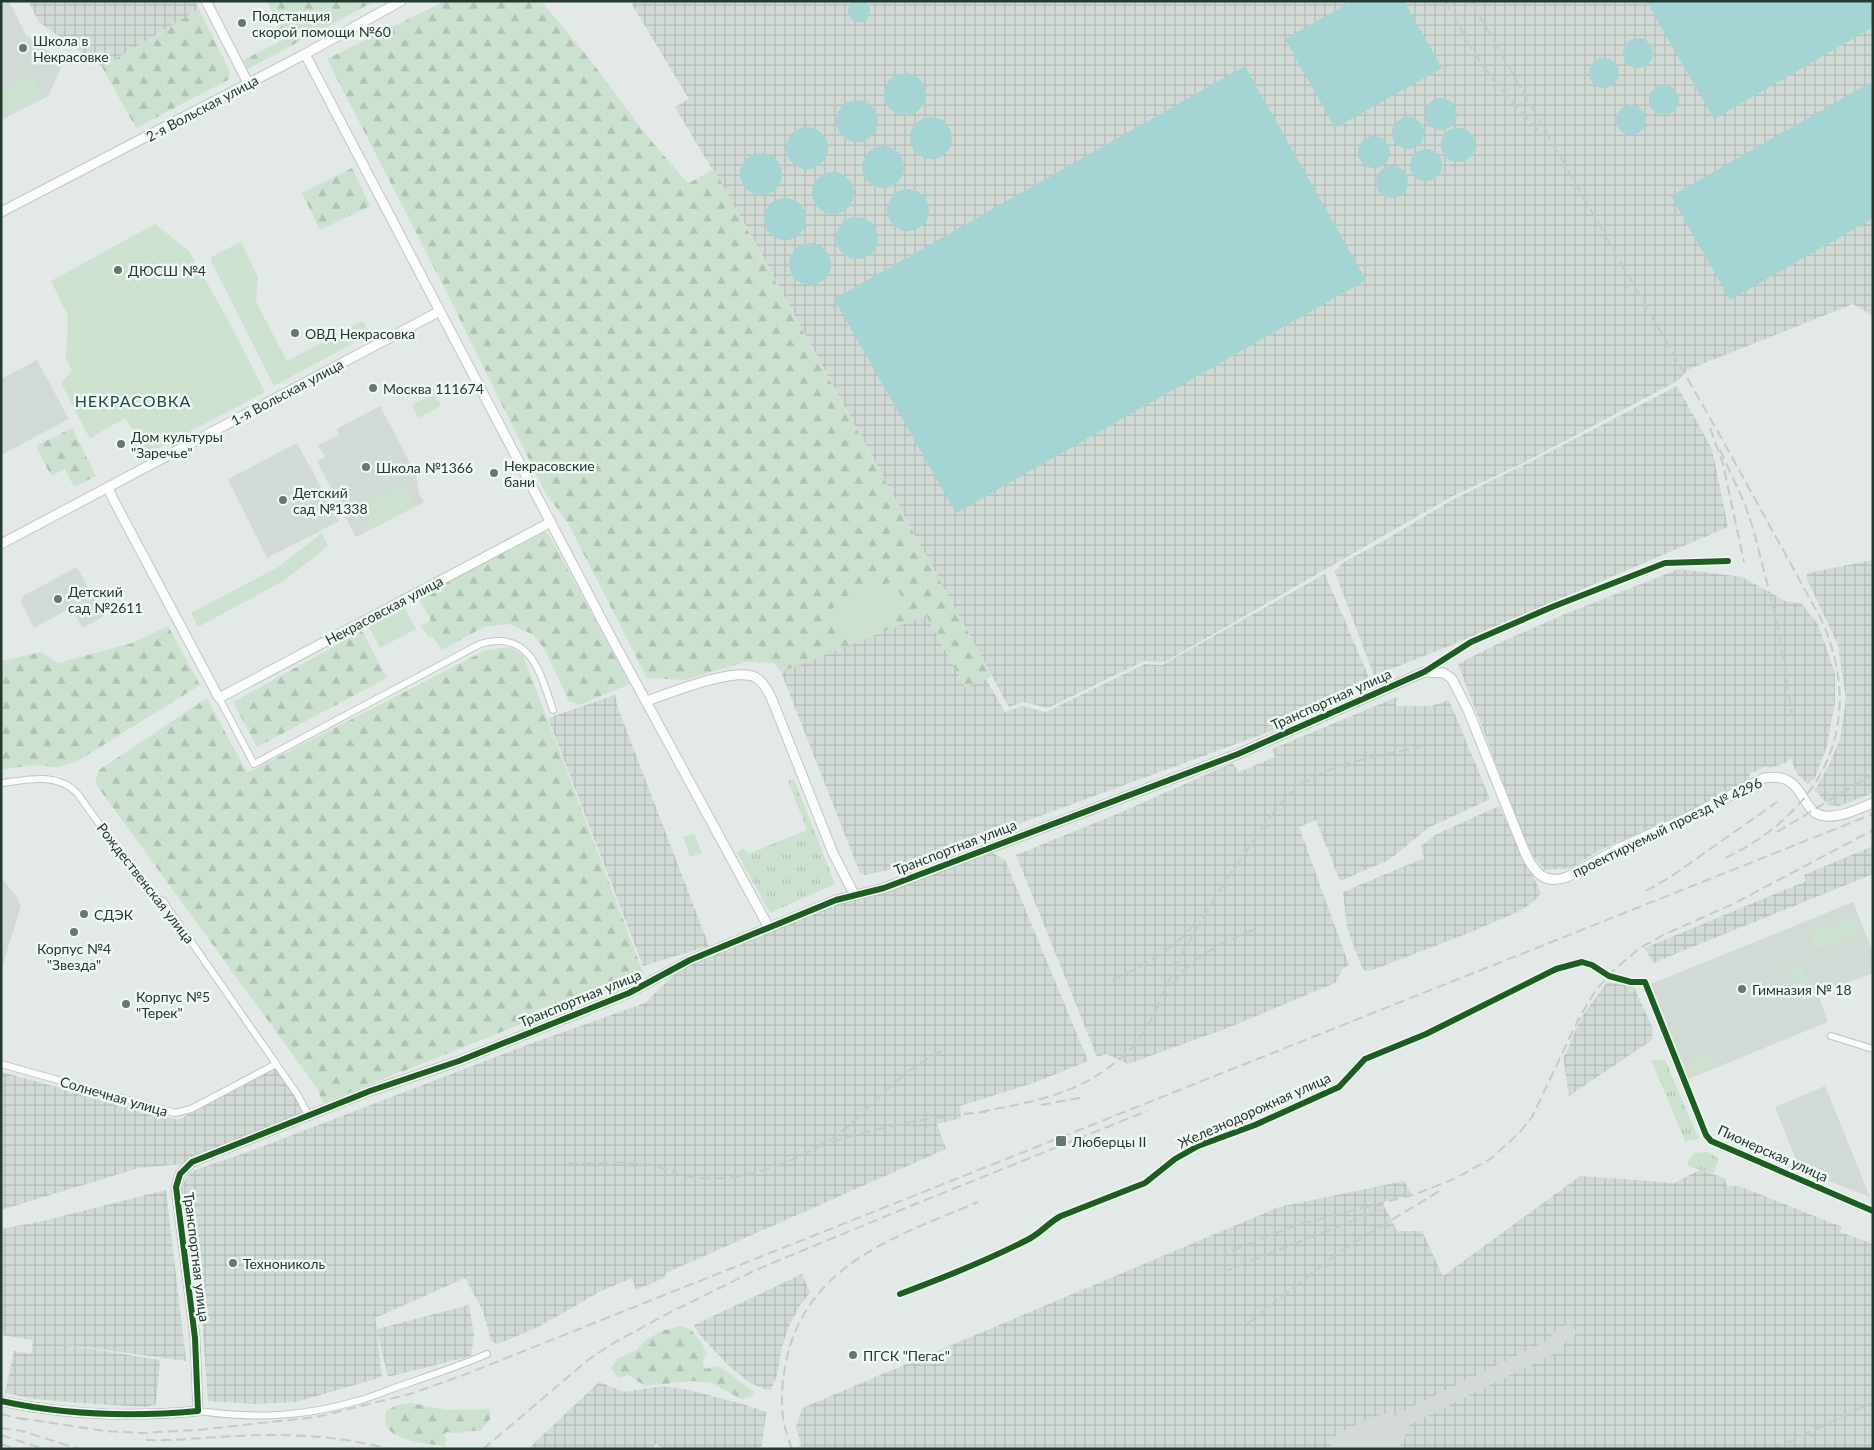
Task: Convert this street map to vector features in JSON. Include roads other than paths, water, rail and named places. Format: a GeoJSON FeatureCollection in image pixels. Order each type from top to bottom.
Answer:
{"type":"FeatureCollection","features":[{"type":"Feature","properties":{"kind":"street"},"geometry":{"type":"LineString","coordinates":[[206,1],[248,83]]}},
{"type":"Feature","properties":{"kind":"street","name":"2-я Вольская улица"},"geometry":{"type":"LineString","coordinates":[[1,212],[305,54],[401,1]]}},
{"type":"Feature","properties":{"kind":"street"},"geometry":{"type":"LineString","coordinates":[[305,54],[551,522],[769,928]]}},
{"type":"Feature","properties":{"kind":"street","name":"1-я Вольская улица"},"geometry":{"type":"LineString","coordinates":[[1,544],[440,311]]}},
{"type":"Feature","properties":{"kind":"street"},"geometry":{"type":"LineString","coordinates":[[108,487],[112,499],[254,764],[480,644],[494,640],[508,641],[527,651],[538,669],[553,710]]}},
{"type":"Feature","properties":{"kind":"street","name":"Некрасовская улица"},"geometry":{"type":"LineString","coordinates":[[219,698],[551,522]]}},
{"type":"Feature","properties":{"kind":"street"},"geometry":{"type":"LineString","coordinates":[[1424,672],[1471,642],[1552,607],[1665,563],[1728,561]]}},
{"type":"Feature","properties":{"kind":"street","name":"проектируемый проезд № 4296"},"geometry":{"type":"LineString","coordinates":[[1424,672],[1444,673],[1452,679],[1468,710],[1526,855],[1536,873],[1549,879],[1558,880],[1567,877],[1620,847],[1686,818],[1764,778],[1774,776],[1784,778],[1793,783],[1814,811],[1824,816],[1834,816],[1873,803]]}},
{"type":"Feature","properties":{"kind":"street","name":"Транспортная улица"},"geometry":{"type":"LineString","coordinates":[[198,1411],[195,1338],[176,1198],[176,1187],[180,1174],[192,1162],[370,1091],[460,1061],[629,994],[690,960],[836,900],[884,888],[1238,754],[1424,672]]}},
{"type":"Feature","properties":{"kind":"street"},"geometry":{"type":"LineString","coordinates":[[647,701],[732,674],[750,675],[759,680],[767,689],[773,702],[833,853],[854,894]]}},
{"type":"Feature","properties":{"kind":"street","name":"Рождественская улица"},"geometry":{"type":"LineString","coordinates":[[1,783],[43,778],[61,781],[70,786],[148,892],[163,900],[297,1094],[308,1116]]}},
{"type":"Feature","properties":{"kind":"street","name":"Железнодорожная улица"},"geometry":{"type":"LineString","coordinates":[[900,1294],[945,1277],[1030,1239],[1052,1220],[1145,1183],[1175,1159],[1198,1146],[1255,1125],[1339,1087],[1365,1059],[1426,1034],[1556,968],[1582,962],[1592,965],[1609,976],[1631,982],[1645,982]]}},
{"type":"Feature","properties":{"kind":"street","name":"Пионерская улица"},"geometry":{"type":"LineString","coordinates":[[1645,982],[1706,1135],[1711,1141],[1873,1211]]}},
{"type":"Feature","properties":{"kind":"street"},"geometry":{"type":"LineString","coordinates":[[1831,1036],[1873,1049]]}},
{"type":"Feature","properties":{"kind":"street","name":"Солнечная улица"},"geometry":{"type":"LineString","coordinates":[[1,1064],[175,1113],[191,1109],[276,1064]]}},
{"type":"Feature","properties":{"kind":"street"},"geometry":{"type":"LineString","coordinates":[[1,1401],[38,1408],[72,1411],[167,1414],[198,1411],[257,1417],[284,1415],[361,1400],[455,1368],[487,1354]]}},
{"type":"Feature","properties":{"kind":"water"},"geometry":{"type":"Polygon","coordinates":[[[859,0],[867,3],[870,11],[867,19],[859,22],[851,19],[848,11],[851,3],[859,0]]]}},
{"type":"Feature","properties":{"kind":"water"},"geometry":{"type":"Polygon","coordinates":[[[1352,1],[1404,1],[1442,68],[1335,128],[1285,39],[1352,1]]]}},
{"type":"Feature","properties":{"kind":"water"},"geometry":{"type":"Polygon","coordinates":[[[1646,1],[1873,1],[1873,27],[1714,119],[1646,1]]]}},
{"type":"Feature","properties":{"kind":"water"},"geometry":{"type":"Polygon","coordinates":[[[1638,38],[1649,42],[1653,53],[1649,64],[1638,68],[1627,64],[1623,53],[1627,42],[1638,38]]]}},
{"type":"Feature","properties":{"kind":"water"},"geometry":{"type":"Polygon","coordinates":[[[1604,58],[1615,62],[1619,73],[1615,84],[1604,88],[1593,84],[1589,73],[1593,62],[1604,58]]]}},
{"type":"Feature","properties":{"kind":"water"},"geometry":{"type":"Polygon","coordinates":[[[1245,66],[1366,280],[956,513],[834,299],[1245,66]]]}},
{"type":"Feature","properties":{"kind":"water"},"geometry":{"type":"Polygon","coordinates":[[[909,73],[917,76],[923,82],[926,94],[923,106],[917,112],[901,115],[893,112],[887,106],[884,90],[887,82],[893,76],[909,73]]]}},
{"type":"Feature","properties":{"kind":"water"},"geometry":{"type":"Polygon","coordinates":[[[1873,81],[1873,218],[1730,300],[1671,196],[1873,81]]]}},
{"type":"Feature","properties":{"kind":"water"},"geometry":{"type":"Polygon","coordinates":[[[1664,85],[1675,89],[1679,100],[1675,111],[1664,115],[1653,111],[1649,100],[1653,89],[1664,85]]]}},
{"type":"Feature","properties":{"kind":"water"},"geometry":{"type":"Polygon","coordinates":[[[1441,98],[1453,102],[1457,114],[1453,126],[1441,130],[1429,126],[1425,114],[1429,102],[1441,98]]]}},
{"type":"Feature","properties":{"kind":"water"},"geometry":{"type":"Polygon","coordinates":[[[861,100],[869,103],[875,109],[878,121],[875,133],[869,139],[853,142],[845,139],[839,133],[836,117],[839,109],[845,103],[861,100]]]}},
{"type":"Feature","properties":{"kind":"water"},"geometry":{"type":"Polygon","coordinates":[[[1631,105],[1642,109],[1646,120],[1642,131],[1631,135],[1620,131],[1616,120],[1620,109],[1631,105]]]}},
{"type":"Feature","properties":{"kind":"water"},"geometry":{"type":"Polygon","coordinates":[[[935,117],[943,120],[949,126],[952,138],[949,150],[943,156],[927,159],[919,156],[913,150],[910,134],[913,126],[919,120],[935,117]]]}},
{"type":"Feature","properties":{"kind":"water"},"geometry":{"type":"Polygon","coordinates":[[[1408,117],[1420,121],[1424,133],[1420,145],[1408,149],[1396,145],[1392,133],[1396,121],[1408,117]]]}},
{"type":"Feature","properties":{"kind":"water"},"geometry":{"type":"Polygon","coordinates":[[[811,127],[819,130],[825,136],[828,148],[825,160],[819,166],[803,169],[795,166],[789,160],[786,144],[789,136],[795,130],[811,127]]]}},
{"type":"Feature","properties":{"kind":"water"},"geometry":{"type":"Polygon","coordinates":[[[1458,128],[1470,133],[1475,145],[1470,157],[1458,162],[1446,157],[1441,145],[1446,133],[1458,128]]]}},
{"type":"Feature","properties":{"kind":"water"},"geometry":{"type":"Polygon","coordinates":[[[1374,136],[1386,140],[1390,152],[1386,164],[1374,168],[1362,164],[1358,152],[1362,140],[1374,136]]]}},
{"type":"Feature","properties":{"kind":"water"},"geometry":{"type":"Polygon","coordinates":[[[887,146],[895,149],[901,155],[904,167],[901,179],[895,185],[879,188],[871,185],[865,179],[862,163],[865,155],[871,149],[887,146]]]}},
{"type":"Feature","properties":{"kind":"water"},"geometry":{"type":"Polygon","coordinates":[[[1426,149],[1438,153],[1442,165],[1438,177],[1426,181],[1414,177],[1410,165],[1414,153],[1426,149]]]}},
{"type":"Feature","properties":{"kind":"water"},"geometry":{"type":"Polygon","coordinates":[[[765,153],[773,156],[779,162],[782,174],[779,186],[773,192],[757,195],[749,192],[743,186],[740,170],[743,162],[749,156],[765,153]]]}},
{"type":"Feature","properties":{"kind":"water"},"geometry":{"type":"Polygon","coordinates":[[[1392,166],[1404,170],[1408,182],[1404,194],[1392,198],[1380,194],[1376,182],[1380,170],[1392,166]]]}},
{"type":"Feature","properties":{"kind":"water"},"geometry":{"type":"Polygon","coordinates":[[[837,172],[845,175],[851,181],[854,193],[851,205],[845,211],[829,214],[821,211],[815,205],[812,189],[815,181],[821,175],[837,172]]]}},
{"type":"Feature","properties":{"kind":"water"},"geometry":{"type":"Polygon","coordinates":[[[912,189],[920,192],[926,198],[929,210],[926,222],[920,228],[904,231],[896,228],[890,222],[887,206],[890,198],[896,192],[912,189]]]}},
{"type":"Feature","properties":{"kind":"water"},"geometry":{"type":"Polygon","coordinates":[[[789,198],[797,201],[803,207],[806,219],[803,231],[797,237],[781,240],[773,237],[767,231],[764,215],[767,207],[773,201],[789,198]]]}},
{"type":"Feature","properties":{"kind":"water"},"geometry":{"type":"Polygon","coordinates":[[[861,217],[869,220],[875,226],[878,238],[875,250],[869,256],[853,259],[845,256],[839,250],[836,234],[839,226],[845,220],[861,217]]]}},
{"type":"Feature","properties":{"kind":"water"},"geometry":{"type":"Polygon","coordinates":[[[814,243],[822,246],[828,252],[831,264],[828,276],[822,282],[806,285],[798,282],[792,276],[789,260],[792,252],[798,246],[814,243]]]}},
{"type":"Feature","properties":{"kind":"railway"},"geometry":{"type":"LineString","coordinates":[[1445,1],[1475,54],[1494,81],[1543,136]]}},
{"type":"Feature","properties":{"kind":"railway"},"geometry":{"type":"LineString","coordinates":[[1471,1],[1722,439],[1821,619],[1834,657],[1840,694],[1837,728],[1827,760],[1810,790],[1787,816],[1758,839],[1723,859]]}},
{"type":"Feature","properties":{"kind":"railway"},"geometry":{"type":"LineString","coordinates":[[1710,428],[1723,464],[1744,562]]}},
{"type":"Feature","properties":{"kind":"railway"},"geometry":{"type":"LineString","coordinates":[[1720,450],[1744,502],[1753,528],[1778,626],[1792,715]]}},
{"type":"Feature","properties":{"kind":"railway"},"geometry":{"type":"LineString","coordinates":[[1155,1011],[1175,968],[1210,906],[1266,822],[1285,799],[1313,778],[1342,765],[1419,747]]}},
{"type":"Feature","properties":{"kind":"railway"},"geometry":{"type":"LineString","coordinates":[[1777,832],[1873,774]]}},
{"type":"Feature","properties":{"kind":"railway"},"geometry":{"type":"LineString","coordinates":[[1646,891],[1669,878],[1777,802]]}},
{"type":"Feature","properties":{"kind":"railway"},"geometry":{"type":"LineString","coordinates":[[19,1418],[104,1431],[141,1433],[198,1430],[316,1417],[410,1394],[461,1376],[1873,814]]}},
{"type":"Feature","properties":{"kind":"railway"},"geometry":{"type":"LineString","coordinates":[[1218,1256],[1297,1225],[1416,1194],[1456,1178],[1492,1158],[1520,1132],[1532,1117],[1579,1018],[1596,990],[1616,968],[1640,948],[1663,935],[1733,904],[1873,830]]}},
{"type":"Feature","properties":{"kind":"railway"},"geometry":{"type":"LineString","coordinates":[[1112,980],[1155,958],[1174,945],[1192,927]]}},
{"type":"Feature","properties":{"kind":"railway"},"geometry":{"type":"LineString","coordinates":[[1173,984],[1190,964],[1201,956],[1223,943],[1260,927]]}},
{"type":"Feature","properties":{"kind":"railway"},"geometry":{"type":"LineString","coordinates":[[980,1112],[1017,1105],[1053,1095],[1070,1089],[1102,1072],[1134,1046],[1159,1005]]}},
{"type":"Feature","properties":{"kind":"railway"},"geometry":{"type":"LineString","coordinates":[[568,1163],[644,1164],[685,1176],[709,1178],[728,1178],[764,1170],[799,1156],[839,1134],[899,1079],[920,1063],[943,1050]]}},
{"type":"Feature","properties":{"kind":"railway"},"geometry":{"type":"LineString","coordinates":[[1041,1105],[1084,1097]]}},
{"type":"Feature","properties":{"kind":"railway"},"geometry":{"type":"LineString","coordinates":[[483,1449],[588,1360],[612,1344],[663,1316],[758,1269],[1147,1111]]}},
{"type":"Feature","properties":{"kind":"railway"},"geometry":{"type":"LineString","coordinates":[[832,1142],[909,1122],[986,1112]]}},
{"type":"Feature","properties":{"kind":"railway"},"geometry":{"type":"LineString","coordinates":[[1246,1325],[1342,1250],[1441,1190]]}},
{"type":"Feature","properties":{"kind":"railway"},"geometry":{"type":"LineString","coordinates":[[792,1449],[783,1418],[783,1378],[795,1332],[811,1303],[832,1279],[857,1259],[915,1228],[978,1202]]}},
{"type":"Feature","properties":{"kind":"railway"},"geometry":{"type":"LineString","coordinates":[[1223,1272],[1377,1211]]}},
{"type":"Feature","properties":{"kind":"railway"},"geometry":{"type":"LineString","coordinates":[[1774,1449],[1873,1402]]}},
{"type":"Feature","properties":{"kind":"railway"},"geometry":{"type":"LineString","coordinates":[[1,1414],[26,1420]]}},
{"type":"Feature","properties":{"kind":"railway"},"geometry":{"type":"LineString","coordinates":[[1,1428],[22,1431],[79,1449]]}},
{"type":"Feature","properties":{"kind":"railway"},"geometry":{"type":"LineString","coordinates":[[1,1435],[44,1449]]}},
{"type":"Feature","properties":{"kind":"railway"},"geometry":{"type":"LineString","coordinates":[[146,1440],[295,1435],[333,1438],[389,1449]]}},
{"type":"Feature","properties":{"kind":"railway"},"geometry":{"type":"LineString","coordinates":[[1,1444],[17,1449]]}},
{"type":"Feature","properties":{"kind":"place","name":"Подстанция скорой помощи №60"},"geometry":{"type":"Point","coordinates":[242,23]}},
{"type":"Feature","properties":{"kind":"place","name":"Школа в Некрасовке"},"geometry":{"type":"Point","coordinates":[23,48]}},
{"type":"Feature","properties":{"kind":"place","name":"ДЮСШ №4"},"geometry":{"type":"Point","coordinates":[118,270]}},
{"type":"Feature","properties":{"kind":"place","name":"ОВД Некрасовка"},"geometry":{"type":"Point","coordinates":[295,333]}},
{"type":"Feature","properties":{"kind":"place","name":"Москва 111674"},"geometry":{"type":"Point","coordinates":[373,388]}},
{"type":"Feature","properties":{"kind":"place","name":"Дом культуры \"Заречье\""},"geometry":{"type":"Point","coordinates":[121,444]}},
{"type":"Feature","properties":{"kind":"place","name":"Школа №1366"},"geometry":{"type":"Point","coordinates":[366,467]}},
{"type":"Feature","properties":{"kind":"place","name":"Некрасовские бани"},"geometry":{"type":"Point","coordinates":[494,473]}},
{"type":"Feature","properties":{"kind":"place","name":"Детский сад №1338"},"geometry":{"type":"Point","coordinates":[283,500]}},
{"type":"Feature","properties":{"kind":"place","name":"Детский сад №2611"},"geometry":{"type":"Point","coordinates":[58,599]}},
{"type":"Feature","properties":{"kind":"place","name":"СДЭК"},"geometry":{"type":"Point","coordinates":[84,914]}},
{"type":"Feature","properties":{"kind":"place","name":"Корпус №4 \"Звезда\""},"geometry":{"type":"Point","coordinates":[74,932]}},
{"type":"Feature","properties":{"kind":"place","name":"Гимназия № 18"},"geometry":{"type":"Point","coordinates":[1742,989]}},
{"type":"Feature","properties":{"kind":"place","name":"Корпус №5 \"Терек\""},"geometry":{"type":"Point","coordinates":[126,1004]}},
{"type":"Feature","properties":{"kind":"place","name":"Люберцы II"},"geometry":{"type":"Point","coordinates":[1061,1141]}},
{"type":"Feature","properties":{"kind":"place","name":"Технониколь"},"geometry":{"type":"Point","coordinates":[233,1263]}},
{"type":"Feature","properties":{"kind":"place","name":"ПГСК \"Пегас\""},"geometry":{"type":"Point","coordinates":[853,1355]}},
{"type":"Feature","properties":{"kind":"district","name":"НЕКРАСОВКА"},"geometry":{"type":"Point","coordinates":[133,400]}}]}
